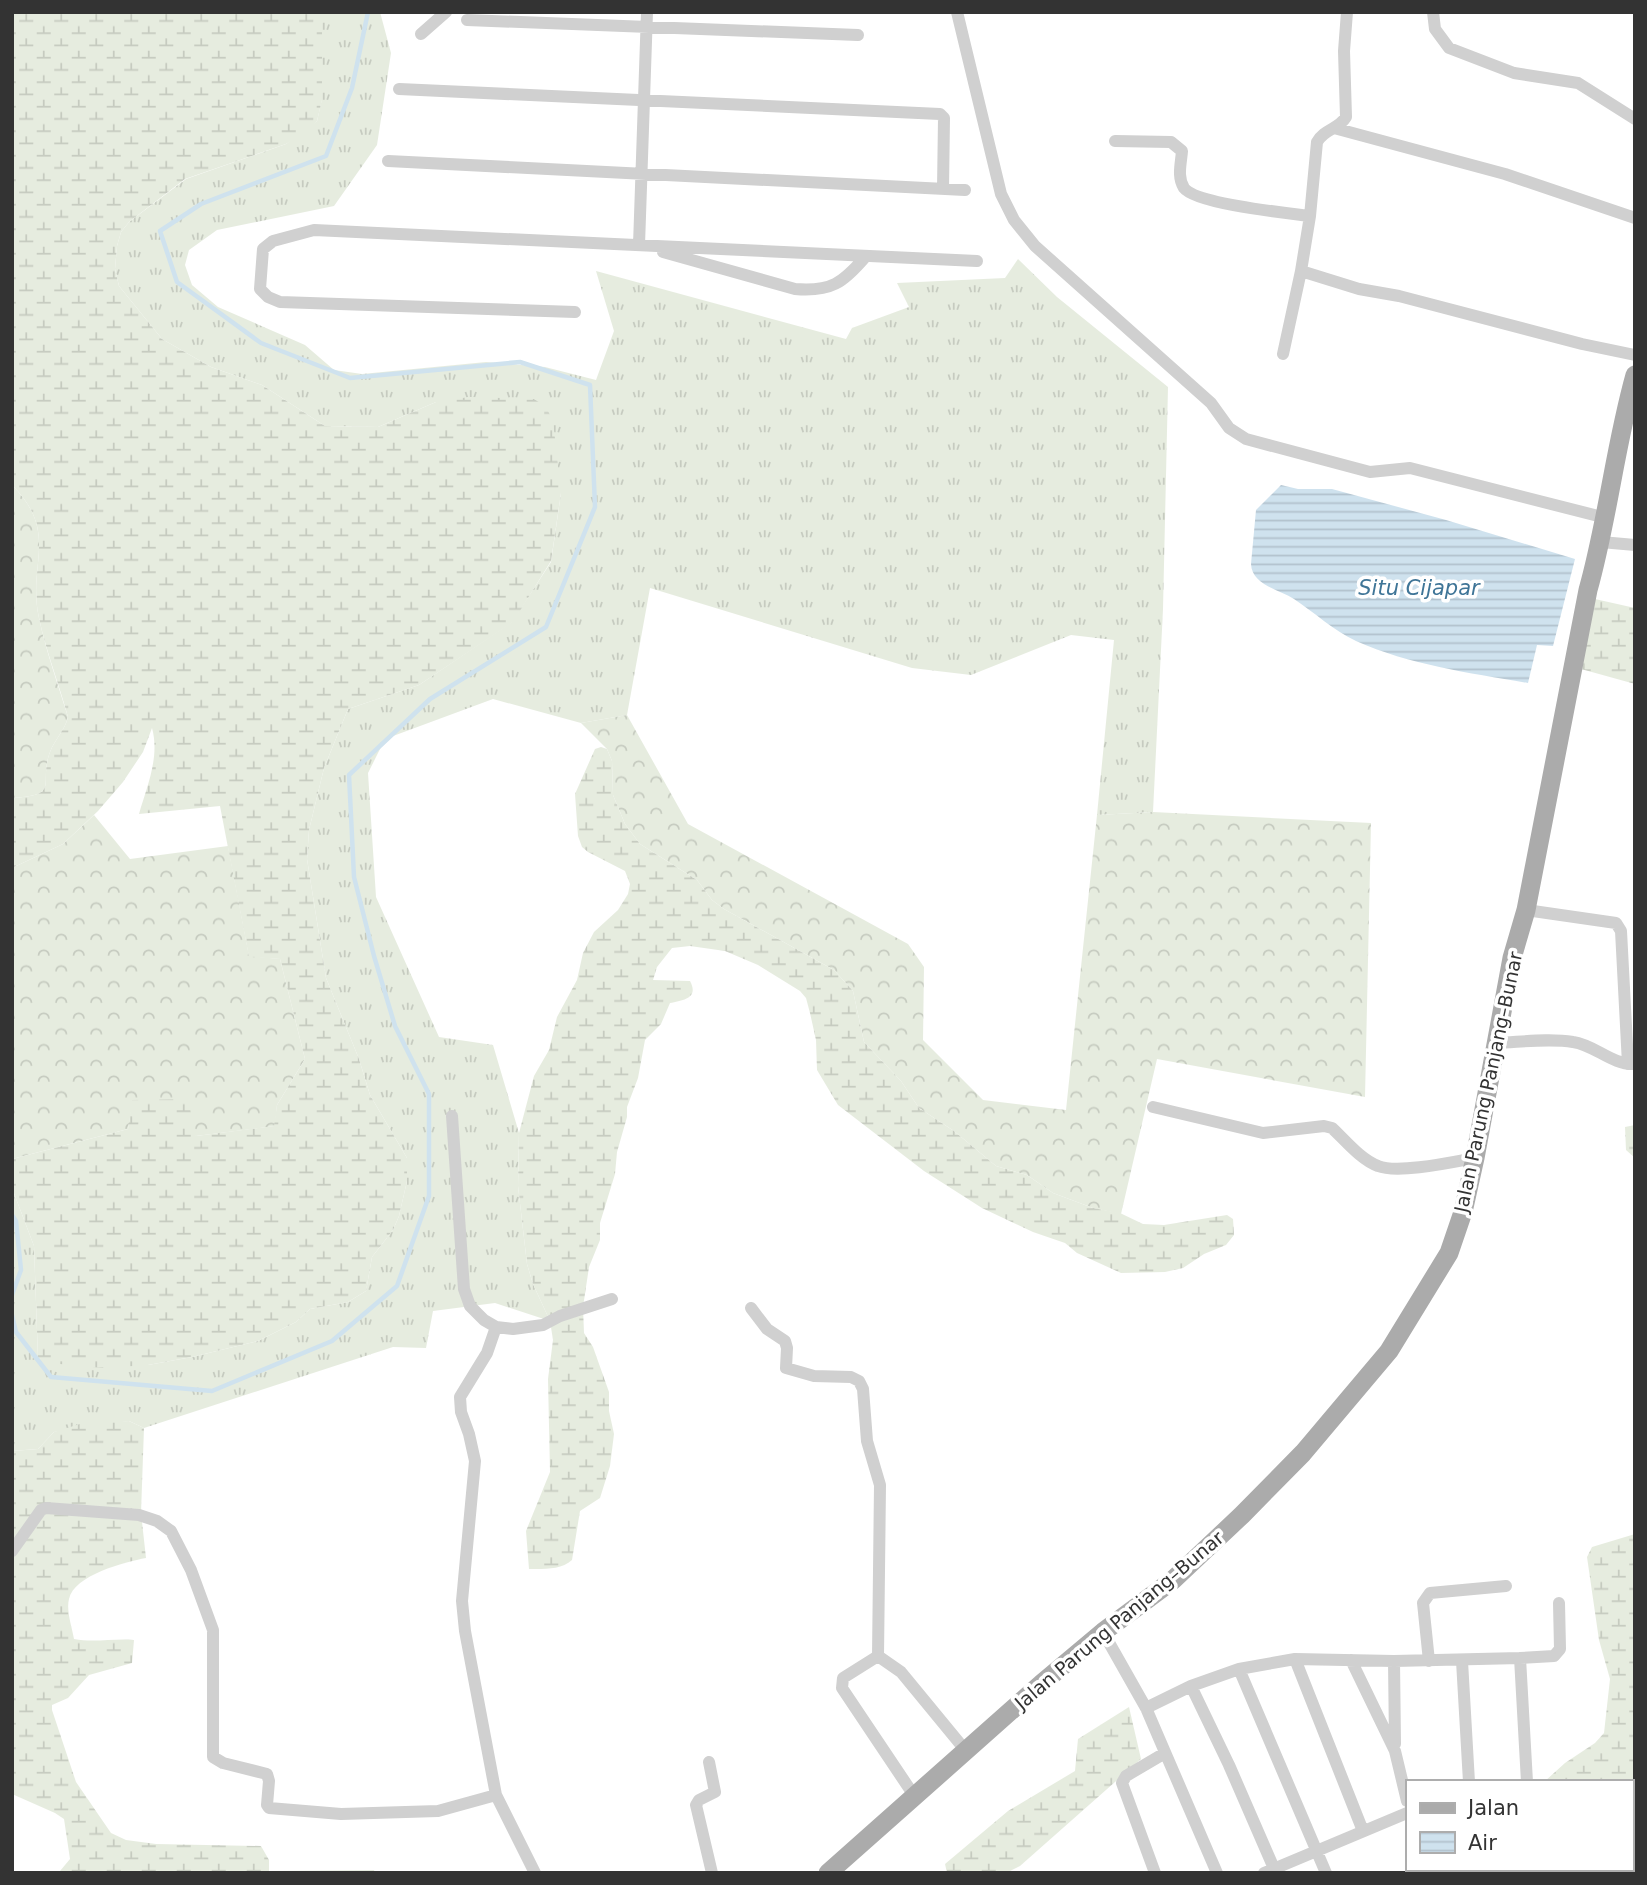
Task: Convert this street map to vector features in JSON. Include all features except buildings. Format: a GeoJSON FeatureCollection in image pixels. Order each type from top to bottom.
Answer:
{"type":"FeatureCollection","features":[{"type":"Feature","properties":{"kind":"main road","name":"Jalan Parung Panjang–Bunar"},"geometry":{"type":"LineString","coordinates":[[828,1873],[1103,1632],[1173,1580],[1242,1515],[1303,1453],[1389,1352],[1449,1253],[1463,1212],[1475,1158],[1512,958],[1526,910],[1588,590],[1601,542],[1625,410],[1635,375]]}},
{"type":"Feature","properties":{"kind":"street"},"geometry":{"type":"LineString","coordinates":[[421,34],[446,12]]}},
{"type":"Feature","properties":{"kind":"street"},"geometry":{"type":"LineString","coordinates":[[639,246],[647,12]]}},
{"type":"Feature","properties":{"kind":"street"},"geometry":{"type":"LineString","coordinates":[[957,12],[1001,194],[1014,220],[1035,246],[1211,403],[1229,428],[1246,439],[1370,472],[1410,468],[1606,518]]}},
{"type":"Feature","properties":{"kind":"street"},"geometry":{"type":"LineString","coordinates":[[1283,354],[1310,216],[1317,142],[1322,134],[1342,125],[1346,117],[1344,51],[1347,12]]}},
{"type":"Feature","properties":{"kind":"street"},"geometry":{"type":"LineString","coordinates":[[1433,12],[1435,29],[1449,48],[1514,73],[1578,83],[1635,119]]}},
{"type":"Feature","properties":{"kind":"street"},"geometry":{"type":"LineString","coordinates":[[467,20],[858,35]]}},
{"type":"Feature","properties":{"kind":"street"},"geometry":{"type":"LineString","coordinates":[[399,89],[940,114],[944,118],[943,189]]}},
{"type":"Feature","properties":{"kind":"street"},"geometry":{"type":"LineString","coordinates":[[1334,128],[1505,174],[1635,218]]}},
{"type":"Feature","properties":{"kind":"street"},"geometry":{"type":"LineString","coordinates":[[1115,141],[1171,142],[1177,145],[1182,151],[1180,179],[1186,191],[1193,196],[1310,216]]}},
{"type":"Feature","properties":{"kind":"street"},"geometry":{"type":"LineString","coordinates":[[388,161],[965,190]]}},
{"type":"Feature","properties":{"kind":"street"},"geometry":{"type":"LineString","coordinates":[[575,312],[279,302],[260,289],[262,249],[273,241],[314,230],[977,261]]}},
{"type":"Feature","properties":{"kind":"street"},"geometry":{"type":"LineString","coordinates":[[639,246],[795,289],[817,291],[828,288],[852,273],[866,256]]}},
{"type":"Feature","properties":{"kind":"street"},"geometry":{"type":"LineString","coordinates":[[1301,271],[1359,289],[1399,296],[1582,344],[1635,355]]}},
{"type":"Feature","properties":{"kind":"street"},"geometry":{"type":"LineString","coordinates":[[1601,542],[1635,545]]}},
{"type":"Feature","properties":{"kind":"street"},"geometry":{"type":"LineString","coordinates":[[1497,1043],[1572,1041],[1591,1046],[1606,1056],[1631,1064],[1629,975],[1621,931],[1616,923],[1526,910]]}},
{"type":"Feature","properties":{"kind":"street"},"geometry":{"type":"LineString","coordinates":[[1153,1108],[1263,1133],[1324,1126],[1332,1128],[1371,1163],[1381,1168],[1423,1167],[1475,1158]]}},
{"type":"Feature","properties":{"kind":"street"},"geometry":{"type":"LineString","coordinates":[[452,1116],[464,1289],[471,1306],[484,1320],[496,1327],[513,1329],[543,1325],[560,1316],[612,1299]]}},
{"type":"Feature","properties":{"kind":"street"},"geometry":{"type":"LineString","coordinates":[[751,1308],[767,1329],[785,1341],[786,1368],[814,1376],[851,1377],[859,1381],[863,1388],[867,1441],[880,1485],[877,1656]]}},
{"type":"Feature","properties":{"kind":"street"},"geometry":{"type":"LineString","coordinates":[[496,1327],[487,1353],[460,1397],[461,1412],[475,1461],[462,1601],[465,1631],[496,1795],[535,1873]]}},
{"type":"Feature","properties":{"kind":"street"},"geometry":{"type":"LineString","coordinates":[[12,1551],[41,1510],[46,1508],[139,1516],[157,1521],[171,1531],[191,1570],[213,1630],[213,1757],[223,1763],[267,1774],[269,1808],[341,1814],[438,1811],[496,1795]]}},
{"type":"Feature","properties":{"kind":"street"},"geometry":{"type":"LineString","coordinates":[[1429,1661],[1423,1603],[1430,1592],[1506,1586]]}},
{"type":"Feature","properties":{"kind":"street"},"geometry":{"type":"LineString","coordinates":[[1146,1708],[1191,1686],[1239,1669],[1295,1659],[1462,1661],[1554,1656],[1560,1648],[1559,1603]]}},
{"type":"Feature","properties":{"kind":"street"},"geometry":{"type":"LineString","coordinates":[[1103,1632],[1146,1708],[1217,1873]]}},
{"type":"Feature","properties":{"kind":"street"},"geometry":{"type":"LineString","coordinates":[[877,1656],[901,1672],[966,1751]]}},
{"type":"Feature","properties":{"kind":"street"},"geometry":{"type":"LineString","coordinates":[[877,1656],[843,1678],[842,1688],[915,1797]]}},
{"type":"Feature","properties":{"kind":"street"},"geometry":{"type":"LineString","coordinates":[[1520,1658],[1527,1780]]}},
{"type":"Feature","properties":{"kind":"street"},"geometry":{"type":"LineString","coordinates":[[1295,1659],[1363,1831]]}},
{"type":"Feature","properties":{"kind":"street"},"geometry":{"type":"LineString","coordinates":[[1352,1660],[1395,1751],[1406,1797]]}},
{"type":"Feature","properties":{"kind":"street"},"geometry":{"type":"LineString","coordinates":[[1394,1661],[1395,1751]]}},
{"type":"Feature","properties":{"kind":"street"},"geometry":{"type":"LineString","coordinates":[[1462,1661],[1469,1780]]}},
{"type":"Feature","properties":{"kind":"street"},"geometry":{"type":"LineString","coordinates":[[1239,1669],[1326,1873]]}},
{"type":"Feature","properties":{"kind":"street"},"geometry":{"type":"LineString","coordinates":[[1191,1686],[1229,1765],[1271,1871],[1406,1813]]}},
{"type":"Feature","properties":{"kind":"street"},"geometry":{"type":"LineString","coordinates":[[1155,1873],[1122,1783],[1126,1776],[1165,1753]]}},
{"type":"Feature","properties":{"kind":"street"},"geometry":{"type":"LineString","coordinates":[[709,1762],[715,1791],[699,1800],[696,1805],[712,1873]]}},
{"type":"Feature","properties":{"kind":"green space"},"geometry":{"type":"Polygon","coordinates":[[[12,12],[322,12],[322,100],[317,121],[286,144],[185,179],[129,222],[121,232],[117,246],[115,269],[119,286],[162,339],[211,367],[262,385],[325,426],[378,427],[436,402],[469,397],[534,399],[546,407],[553,421],[561,493],[551,561],[513,622],[419,685],[348,709],[324,768],[309,830],[307,859],[326,978],[359,1059],[370,1095],[407,1158],[407,1181],[399,1216],[393,1230],[372,1257],[366,1291],[348,1302],[310,1309],[296,1322],[258,1341],[148,1365],[103,1368],[60,1364],[38,1358],[34,1246],[12,1188],[12,1159],[128,1129],[132,1100],[188,1099],[196,1136],[274,1126],[277,1105],[305,1059],[280,959],[249,957],[220,806],[139,814],[154,761],[152,728],[143,752],[123,782],[98,811],[63,844],[12,868],[12,798],[43,791],[50,752],[68,717],[39,618],[36,582],[39,550],[35,519],[12,485],[12,12]]]}},
{"type":"Feature","properties":{"kind":"green space"},"geometry":{"type":"Polygon","coordinates":[[[322,12],[380,12],[391,53],[377,145],[334,206],[217,230],[189,250],[185,265],[192,285],[218,307],[305,345],[334,370],[362,374],[486,362],[545,367],[596,380],[614,331],[596,271],[846,339],[852,328],[909,307],[897,283],[1005,278],[1018,259],[1057,297],[1168,387],[1163,609],[1153,812],[1097,815],[1114,640],[1071,635],[971,675],[912,668],[650,588],[627,715],[581,723],[493,699],[385,739],[368,773],[376,897],[439,1037],[493,1045],[519,1133],[518,1186],[527,1264],[550,1321],[495,1303],[433,1311],[426,1348],[393,1347],[144,1428],[129,1421],[54,1432],[38,1449],[12,1451],[12,1188],[34,1246],[38,1358],[148,1365],[192,1357],[258,1341],[296,1322],[310,1309],[348,1302],[366,1291],[372,1257],[393,1230],[399,1216],[407,1181],[407,1158],[370,1095],[359,1059],[326,978],[307,859],[309,830],[324,768],[348,709],[419,685],[512,622],[551,562],[561,493],[436,402],[378,427],[325,426],[262,385],[211,367],[162,339],[119,286],[115,269],[117,246],[121,232],[129,222],[186,179],[286,144],[317,121],[322,99],[322,12]]]}},
{"type":"Feature","properties":{"kind":"green space"},"geometry":{"type":"Polygon","coordinates":[[[12,485],[35,519],[39,550],[36,599],[39,618],[68,717],[50,752],[43,791],[12,798],[12,485]]]}},
{"type":"Feature","properties":{"kind":"green space"},"geometry":{"type":"Polygon","coordinates":[[[1595,599],[1635,608],[1635,684],[1581,669],[1595,599]]]}},
{"type":"Feature","properties":{"kind":"green space"},"geometry":{"type":"Polygon","coordinates":[[[627,715],[688,824],[908,944],[924,967],[923,1040],[983,1100],[1066,1110],[1097,815],[1153,812],[1371,823],[1365,1097],[1157,1059],[1121,1214],[1093,1208],[1053,1193],[1027,1175],[996,1166],[954,1131],[919,1108],[901,1081],[864,1042],[853,991],[834,970],[724,909],[712,900],[697,880],[640,844],[625,824],[613,795],[612,761],[607,749],[581,723],[627,715]]]}},
{"type":"Feature","properties":{"kind":"green space"},"geometry":{"type":"Polygon","coordinates":[[[595,749],[607,749],[612,761],[613,795],[625,824],[640,844],[697,880],[712,900],[724,909],[834,970],[853,991],[864,1042],[901,1081],[919,1108],[954,1131],[996,1166],[1027,1175],[1053,1193],[1093,1208],[1120,1213],[1143,1224],[1164,1225],[1227,1215],[1233,1219],[1234,1235],[1226,1245],[1204,1254],[1183,1268],[1165,1272],[1121,1273],[1077,1253],[1065,1243],[1033,1232],[982,1208],[924,1171],[838,1105],[817,1070],[816,1040],[806,998],[800,991],[758,965],[725,951],[690,946],[672,948],[657,967],[653,980],[690,981],[693,991],[689,997],[670,1003],[661,1024],[645,1040],[638,1078],[627,1107],[615,1174],[600,1223],[600,1240],[589,1267],[583,1307],[584,1333],[593,1347],[609,1392],[609,1411],[614,1434],[610,1466],[600,1498],[580,1511],[572,1560],[558,1567],[529,1569],[526,1531],[550,1472],[548,1379],[553,1340],[550,1321],[527,1264],[518,1186],[519,1133],[534,1076],[549,1050],[557,1017],[577,980],[583,953],[594,932],[618,910],[628,894],[630,884],[625,871],[588,852],[582,847],[578,836],[575,794],[595,749]]]}},
{"type":"Feature","properties":{"kind":"green space"},"geometry":{"type":"Polygon","coordinates":[[[94,815],[130,859],[228,846],[249,956],[280,959],[305,1059],[277,1105],[275,1126],[196,1136],[133,1100],[128,1129],[12,1159],[12,868],[63,844],[94,815]]]}},
{"type":"Feature","properties":{"kind":"green space"},"geometry":{"type":"Polygon","coordinates":[[[1635,1125],[1635,1158],[1626,1150],[1625,1127],[1635,1125]]]}},
{"type":"Feature","properties":{"kind":"green space"},"geometry":{"type":"Polygon","coordinates":[[[129,1421],[144,1428],[141,1513],[146,1558],[114,1566],[80,1583],[69,1599],[68,1609],[74,1639],[134,1640],[132,1663],[89,1675],[68,1698],[52,1705],[52,1710],[76,1782],[111,1833],[126,1840],[156,1844],[261,1846],[269,1860],[269,1873],[54,1873],[60,1871],[70,1859],[64,1819],[12,1794],[12,1451],[38,1449],[54,1432],[80,1424],[129,1421]]]}},
{"type":"Feature","properties":{"kind":"green space"},"geometry":{"type":"Polygon","coordinates":[[[1635,1534],[1635,1873],[1438,1873],[1633,1871],[1633,1780],[1546,1780],[1604,1733],[1610,1679],[1599,1640],[1587,1557],[1592,1547],[1635,1534]]]}},
{"type":"Feature","properties":{"kind":"green space"},"geometry":{"type":"Polygon","coordinates":[[[1129,1707],[1141,1759],[1020,1866],[1006,1873],[947,1873],[945,1864],[1008,1811],[1075,1771],[1078,1739],[1129,1707]]]}},
{"type":"Feature","properties":{"kind":"green space"},"geometry":{"type":"Polygon","coordinates":[[[374,1870],[375,1873],[269,1873],[269,1871],[374,1870]]]}},
{"type":"Feature","properties":{"kind":"water","name":"Situ Cijapar"},"geometry":{"type":"Polygon","coordinates":[[[1281,485],[1298,489],[1332,489],[1575,559],[1553,646],[1537,645],[1528,683],[1440,667],[1377,649],[1348,637],[1294,599],[1261,582],[1252,571],[1251,564],[1256,510],[1281,485]]]}},
{"type":"Feature","properties":{"kind":"waterway"},"geometry":{"type":"LineString","coordinates":[[12,1315],[16,1332],[51,1377],[212,1391],[332,1341],[397,1286],[429,1196],[429,1094],[395,1026],[354,877],[349,775],[430,699],[546,627],[595,507],[590,385],[520,362],[350,378],[261,343],[177,282],[160,231],[201,204],[326,156],[352,88],[368,12]]}},
{"type":"Feature","properties":{"kind":"waterway"},"geometry":{"type":"LineString","coordinates":[[12,1215],[16,1221],[21,1270],[12,1295]]}}]}
